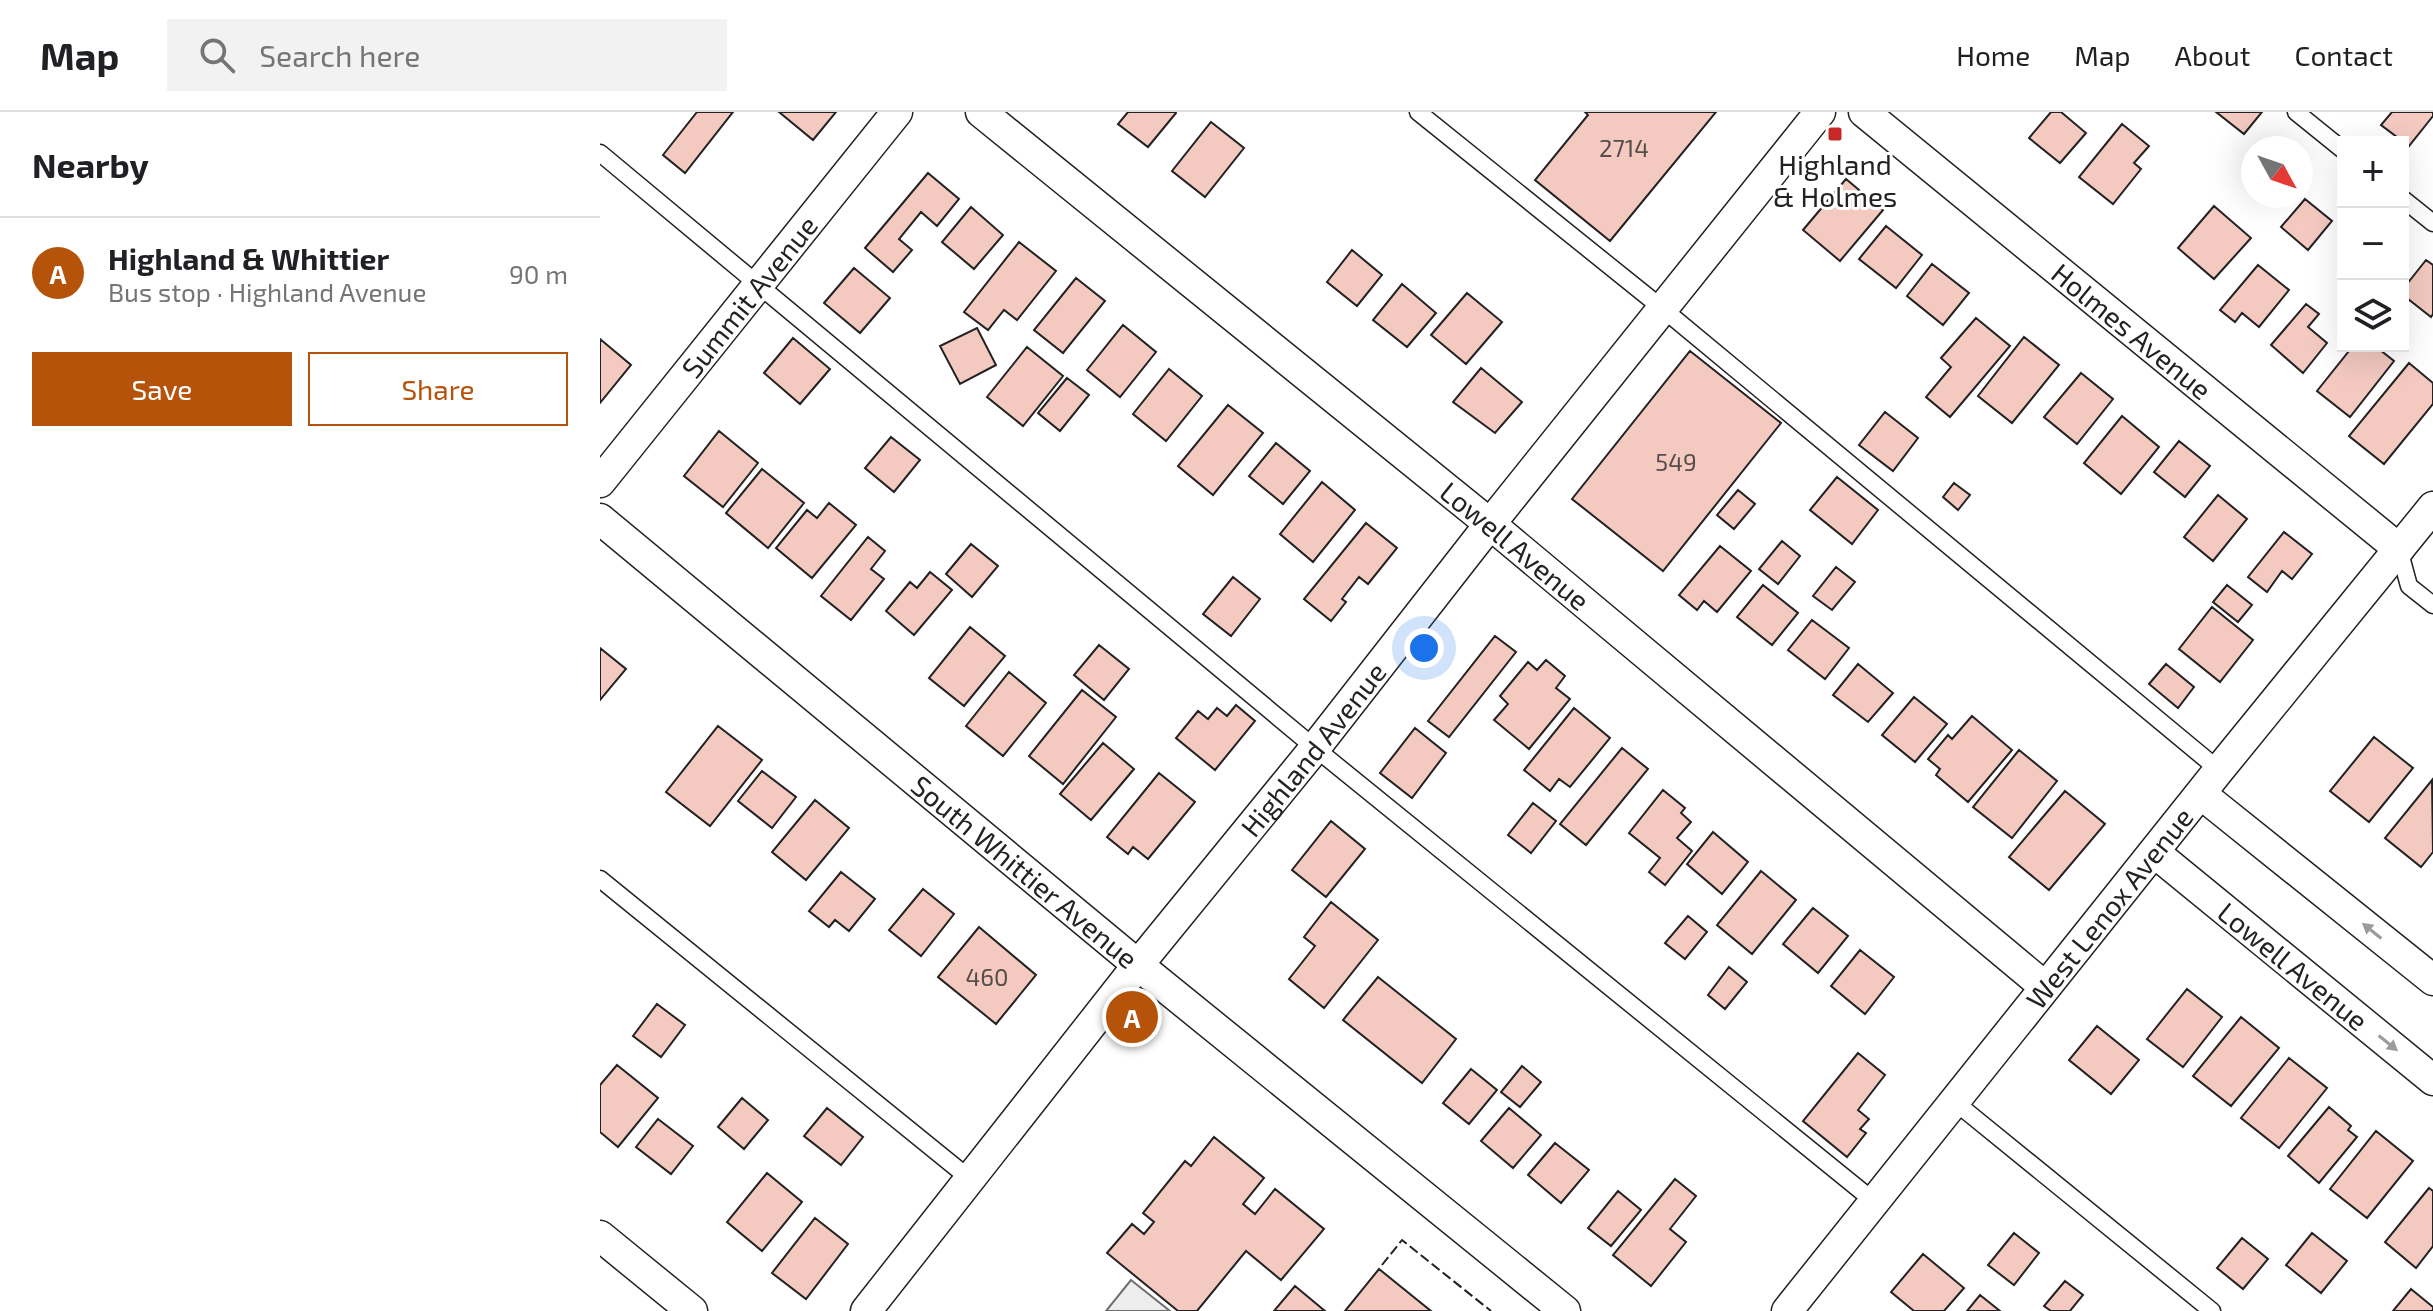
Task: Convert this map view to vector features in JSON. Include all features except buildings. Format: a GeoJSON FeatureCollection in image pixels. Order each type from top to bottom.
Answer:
{"type":"FeatureCollection","features":[{"type":"Feature","properties":{"kind":"street","name":"Summit Avenue"},"geometry":{"type":"LineString","coordinates":[[600,482],[897,112]]}},
{"type":"Feature","properties":{"kind":"street","name":"Lowell Avenue"},"geometry":{"type":"LineString","coordinates":[[981,112],[1490,524],[2045,987]]}},
{"type":"Feature","properties":{"kind":"street","name":"Highland Avenue"},"geometry":{"type":"LineString","coordinates":[[866,1311],[1138,965],[1315,748],[1820,112]]}},
{"type":"Feature","properties":{"kind":"street","name":"Holmes Avenue"},"geometry":{"type":"LineString","coordinates":[[1864,112],[2399,549]]}},
{"type":"Feature","properties":{"kind":"street","name":"West Lenox Avenue"},"geometry":{"type":"LineString","coordinates":[[1787,1311],[2433,507]]}},
{"type":"Feature","properties":{"kind":"street","name":"South Whittier Avenue"},"geometry":{"type":"LineString","coordinates":[[600,519],[1138,965],[1565,1311]]}},
{"type":"Feature","properties":{"kind":"street"},"geometry":{"type":"LineString","coordinates":[[2201,794],[2433,980]]}},
{"type":"Feature","properties":{"kind":"street","name":"Lowell Avenue"},"geometry":{"type":"LineString","coordinates":[[2154,852],[2433,1080]]}},
{"type":"Feature","properties":{"kind":"street"},"geometry":{"type":"LineString","coordinates":[[600,1236],[692,1311]]}},
{"type":"Feature","properties":{"kind":"lane"},"geometry":{"type":"LineString","coordinates":[[1418,112],[1663,309],[2219,770]]}},
{"type":"Feature","properties":{"kind":"lane"},"geometry":{"type":"LineString","coordinates":[[2296,112],[2337,145]]}},
{"type":"Feature","properties":{"kind":"lane"},"geometry":{"type":"LineString","coordinates":[[600,153],[1315,748],[1876,1203]]}},
{"type":"Feature","properties":{"kind":"lane"},"geometry":{"type":"LineString","coordinates":[[2409,204],[2433,223]]}},
{"type":"Feature","properties":{"kind":"lane"},"geometry":{"type":"LineString","coordinates":[[2399,549],[2409,586],[2433,605]]}},
{"type":"Feature","properties":{"kind":"lane"},"geometry":{"type":"LineString","coordinates":[[600,879],[970,1179]]}},
{"type":"Feature","properties":{"kind":"lane"},"geometry":{"type":"LineString","coordinates":[[1955,1102],[2212,1311]]}},
{"type":"Feature","properties":{"kind":"shaded area"},"geometry":{"type":"Polygon","coordinates":[[[1131,1280],[1170,1311],[1106,1311],[1131,1280]]]}},
{"type":"Feature","properties":{"kind":"fence"},"geometry":{"type":"LineString","coordinates":[[1382,1265],[1402,1240],[1491,1311]]}},
{"type":"Feature","properties":{"kind":"place","name":"Highland & Holmes"},"geometry":{"type":"Point","coordinates":[1835,134]}},
{"type":"Feature","properties":{"kind":"place","name":"Highland & Whittier"},"geometry":{"type":"Point","coordinates":[1132,1017]}}]}
